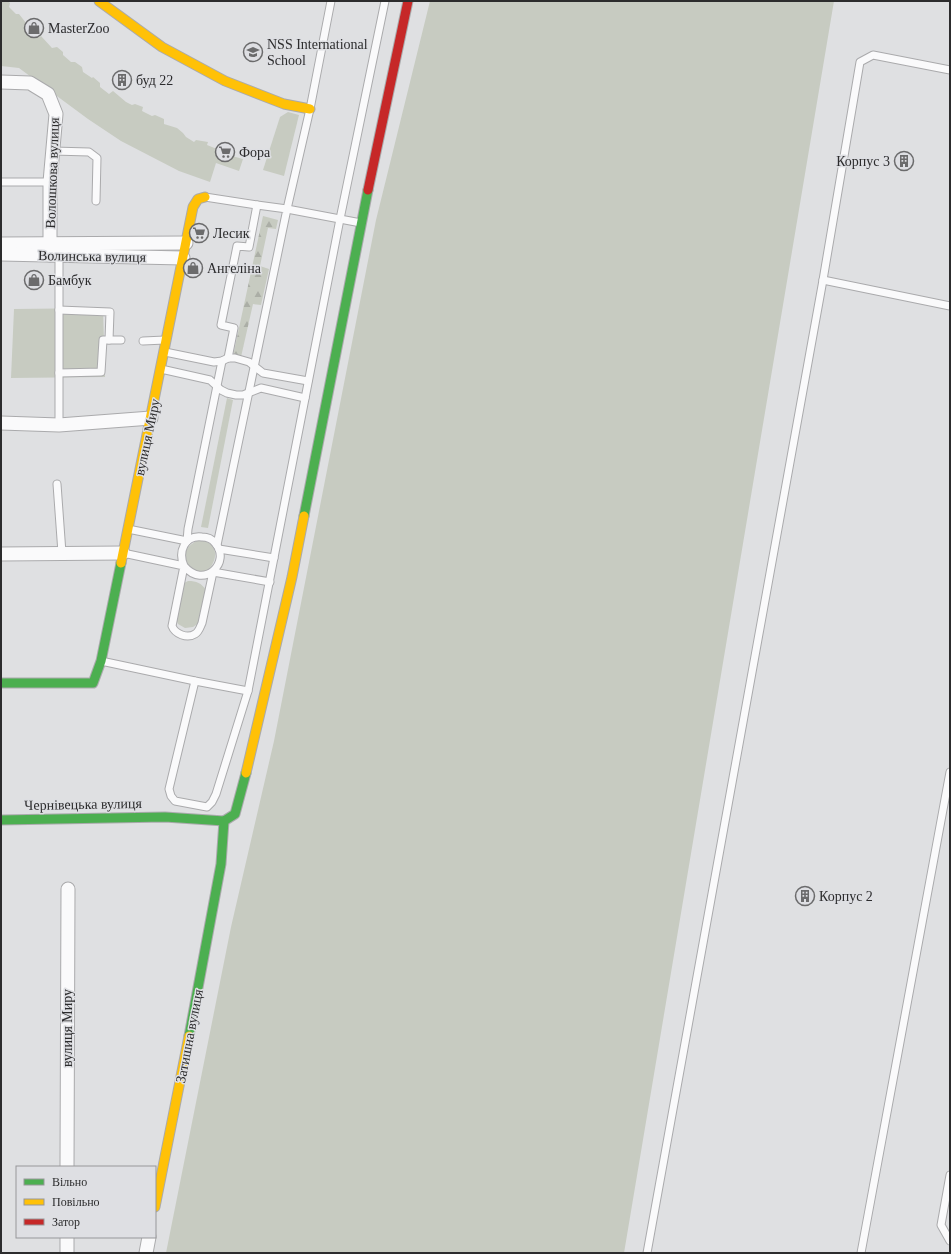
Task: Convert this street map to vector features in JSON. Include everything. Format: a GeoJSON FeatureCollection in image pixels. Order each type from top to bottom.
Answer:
{"type":"FeatureCollection","features":[{"type":"Feature","properties":{"kind":"street"},"geometry":{"type":"LineString","coordinates":[[99,1],[162,47],[226,81],[284,104],[310,109]]}},
{"type":"Feature","properties":{"kind":"street"},"geometry":{"type":"LineString","coordinates":[[224,821],[235,814],[239,802],[292,577],[377,142],[408,1]]}},
{"type":"Feature","properties":{"kind":"street","name":"Волошкова вулиця"},"geometry":{"type":"LineString","coordinates":[[1,82],[30,83],[48,94],[56,114],[50,182],[53,252]]}},
{"type":"Feature","properties":{"kind":"street","name":"вулиця Миру"},"geometry":{"type":"LineString","coordinates":[[1,683],[93,683],[101,661],[193,207],[198,199],[205,197]]}},
{"type":"Feature","properties":{"kind":"street","name":"Волинська вулиця"},"geometry":{"type":"LineString","coordinates":[[1,254],[186,243]]}},
{"type":"Feature","properties":{"kind":"street","name":"Волинська вулиця"},"geometry":{"type":"LineString","coordinates":[[1,244],[53,252],[183,258]]}},
{"type":"Feature","properties":{"kind":"street"},"geometry":{"type":"LineString","coordinates":[[1,423],[59,425],[151,418]]}},
{"type":"Feature","properties":{"kind":"street"},"geometry":{"type":"LineString","coordinates":[[1,554],[123,553]]}},
{"type":"Feature","properties":{"kind":"street","name":"Чернівецька вулиця"},"geometry":{"type":"LineString","coordinates":[[1,820],[165,817],[224,821]]}},
{"type":"Feature","properties":{"kind":"street","name":"Затишна вулиця"},"geometry":{"type":"LineString","coordinates":[[156,1202],[187,1050],[221,864],[224,821]]}},
{"type":"Feature","properties":{"kind":"street","name":"вулиця Миру"},"geometry":{"type":"LineString","coordinates":[[67,1166],[68,889]]}},
{"type":"Feature","properties":{"kind":"street"},"geometry":{"type":"LineString","coordinates":[[67,1238],[67,1253]]}},
{"type":"Feature","properties":{"kind":"street"},"geometry":{"type":"LineString","coordinates":[[146,1253],[149,1238]]}},
{"type":"Feature","properties":{"kind":"lane"},"geometry":{"type":"LineString","coordinates":[[257,205],[249,247],[237,246],[221,324],[234,328],[217,387],[188,529],[187,541],[181,553],[181,560],[184,566],[188,572],[194,575],[201,576],[213,572],[220,562],[218,547],[287,209],[310,109],[331,1]]}},
{"type":"Feature","properties":{"kind":"lane"},"geometry":{"type":"LineString","coordinates":[[195,681],[169,789],[170,796],[175,801],[207,807],[212,802],[216,794],[248,691],[340,219],[385,1]]}},
{"type":"Feature","properties":{"kind":"lane"},"geometry":{"type":"LineString","coordinates":[[646,1253],[823,280],[860,62],[872,55],[950,70]]}},
{"type":"Feature","properties":{"kind":"lane"},"geometry":{"type":"LineString","coordinates":[[53,151],[89,152],[97,158],[96,201]]}},
{"type":"Feature","properties":{"kind":"lane"},"geometry":{"type":"LineString","coordinates":[[1,182],[50,182]]}},
{"type":"Feature","properties":{"kind":"lane"},"geometry":{"type":"LineString","coordinates":[[205,197],[287,209],[361,223]]}},
{"type":"Feature","properties":{"kind":"lane"},"geometry":{"type":"LineString","coordinates":[[53,252],[59,310],[59,425]]}},
{"type":"Feature","properties":{"kind":"lane"},"geometry":{"type":"LineString","coordinates":[[823,280],[950,306]]}},
{"type":"Feature","properties":{"kind":"lane"},"geometry":{"type":"LineString","coordinates":[[59,310],[110,312],[110,340]]}},
{"type":"Feature","properties":{"kind":"lane"},"geometry":{"type":"LineString","coordinates":[[59,373],[101,372],[103,340],[121,340]]}},
{"type":"Feature","properties":{"kind":"lane"},"geometry":{"type":"LineString","coordinates":[[143,341],[167,340]]}},
{"type":"Feature","properties":{"kind":"lane"},"geometry":{"type":"LineString","coordinates":[[164,352],[214,362],[225,360],[243,360],[249,362],[263,373],[308,382]]}},
{"type":"Feature","properties":{"kind":"lane"},"geometry":{"type":"LineString","coordinates":[[161,368],[210,380],[221,390],[236,395],[243,395],[261,388],[305,398]]}},
{"type":"Feature","properties":{"kind":"lane"},"geometry":{"type":"LineString","coordinates":[[57,484],[62,553]]}},
{"type":"Feature","properties":{"kind":"lane"},"geometry":{"type":"LineString","coordinates":[[128,530],[187,541],[200,536],[206,537],[212,540],[218,547],[274,558]]}},
{"type":"Feature","properties":{"kind":"lane"},"geometry":{"type":"LineString","coordinates":[[123,553],[184,566]]}},
{"type":"Feature","properties":{"kind":"lane"},"geometry":{"type":"LineString","coordinates":[[184,566],[172,626],[174,631],[187,636],[194,635],[199,630],[202,623],[213,572]]}},
{"type":"Feature","properties":{"kind":"lane"},"geometry":{"type":"LineString","coordinates":[[213,572],[270,582]]}},
{"type":"Feature","properties":{"kind":"lane"},"geometry":{"type":"LineString","coordinates":[[101,661],[248,691]]}},
{"type":"Feature","properties":{"kind":"lane"},"geometry":{"type":"LineString","coordinates":[[861,1253],[950,772]]}},
{"type":"Feature","properties":{"kind":"lane"},"geometry":{"type":"LineString","coordinates":[[950,1175],[941,1225],[950,1241]]}},
{"type":"Feature","properties":{"kind":"green space"},"geometry":{"type":"Polygon","coordinates":[[[1,1],[8,1],[10,3],[9,7],[16,14],[19,14],[26,23],[25,26],[31,33],[36,33],[39,37],[41,36],[52,48],[57,47],[71,62],[75,62],[82,67],[83,72],[92,78],[93,77],[100,83],[100,87],[109,94],[113,91],[126,102],[143,107],[142,111],[152,116],[155,115],[164,119],[164,124],[177,128],[186,137],[194,142],[196,140],[208,142],[207,145],[217,149],[218,153],[227,157],[232,156],[243,159],[239,171],[216,163],[210,182],[179,171],[121,141],[88,119],[19,68],[1,66],[1,1]]]}},
{"type":"Feature","properties":{"kind":"green space"},"geometry":{"type":"Polygon","coordinates":[[[430,1],[834,1],[624,1253],[166,1253],[231,927],[274,741],[376,220],[430,1]]]}},
{"type":"Feature","properties":{"kind":"green space"},"geometry":{"type":"Polygon","coordinates":[[[288,112],[299,115],[284,176],[263,170],[280,117],[288,112]]]}},
{"type":"Feature","properties":{"kind":"green space"},"geometry":{"type":"Polygon","coordinates":[[[263,216],[278,220],[276,229],[268,228],[260,266],[269,269],[261,305],[253,304],[241,357],[233,356],[263,216]]]}},
{"type":"Feature","properties":{"kind":"green space"},"geometry":{"type":"Polygon","coordinates":[[[103,308],[105,377],[11,378],[14,309],[103,308]]]}},
{"type":"Feature","properties":{"kind":"green space"},"geometry":{"type":"Polygon","coordinates":[[[227,398],[233,400],[208,528],[201,527],[227,398]]]}},
{"type":"Feature","properties":{"kind":"green space"},"geometry":{"type":"Polygon","coordinates":[[[199,540],[209,543],[214,549],[215,556],[209,569],[203,572],[196,572],[189,566],[185,558],[188,547],[199,540]]]}},
{"type":"Feature","properties":{"kind":"green space"},"geometry":{"type":"Polygon","coordinates":[[[188,581],[198,583],[206,590],[199,623],[193,627],[185,628],[178,624],[176,619],[182,584],[188,581]]]}},
{"type":"Feature","properties":{"kind":"traffic: fast"},"geometry":{"type":"LineString","coordinates":[[304,516],[368,190]]}},
{"type":"Feature","properties":{"kind":"traffic: fast"},"geometry":{"type":"LineString","coordinates":[[1,683],[93,683],[101,661],[121,563]]}},
{"type":"Feature","properties":{"kind":"traffic: fast"},"geometry":{"type":"LineString","coordinates":[[1,820],[165,817],[224,821],[235,814],[246,773]]}},
{"type":"Feature","properties":{"kind":"traffic: fast"},"geometry":{"type":"LineString","coordinates":[[189,1036],[221,864],[224,821]]}},
{"type":"Feature","properties":{"kind":"traffic: slow"},"geometry":{"type":"LineString","coordinates":[[99,1],[162,47],[225,81],[284,104],[310,109]]}},
{"type":"Feature","properties":{"kind":"traffic: slow"},"geometry":{"type":"LineString","coordinates":[[121,563],[193,207],[198,199],[205,197]]}},
{"type":"Feature","properties":{"kind":"traffic: slow"},"geometry":{"type":"LineString","coordinates":[[246,773],[292,577],[304,516]]}},
{"type":"Feature","properties":{"kind":"traffic: slow"},"geometry":{"type":"LineString","coordinates":[[156,1202],[189,1036]]}},
{"type":"Feature","properties":{"kind":"traffic: jam"},"geometry":{"type":"LineString","coordinates":[[368,190],[408,1]]}},
{"type":"Feature","properties":{"kind":"place","name":"MasterZoo"},"geometry":{"type":"Point","coordinates":[34,28]}},
{"type":"Feature","properties":{"kind":"place","name":"NSS International School"},"geometry":{"type":"Point","coordinates":[253,52]}},
{"type":"Feature","properties":{"kind":"place","name":"буд 22"},"geometry":{"type":"Point","coordinates":[122,80]}},
{"type":"Feature","properties":{"kind":"place","name":"Фора"},"geometry":{"type":"Point","coordinates":[225,152]}},
{"type":"Feature","properties":{"kind":"place","name":"Корпус 3"},"geometry":{"type":"Point","coordinates":[904,161]}},
{"type":"Feature","properties":{"kind":"place","name":"Лесик"},"geometry":{"type":"Point","coordinates":[199,233]}},
{"type":"Feature","properties":{"kind":"place","name":"Ангеліна"},"geometry":{"type":"Point","coordinates":[193,268]}},
{"type":"Feature","properties":{"kind":"place","name":"Бамбук"},"geometry":{"type":"Point","coordinates":[34,280]}},
{"type":"Feature","properties":{"kind":"place","name":"Корпус 2"},"geometry":{"type":"Point","coordinates":[805,896]}}]}
